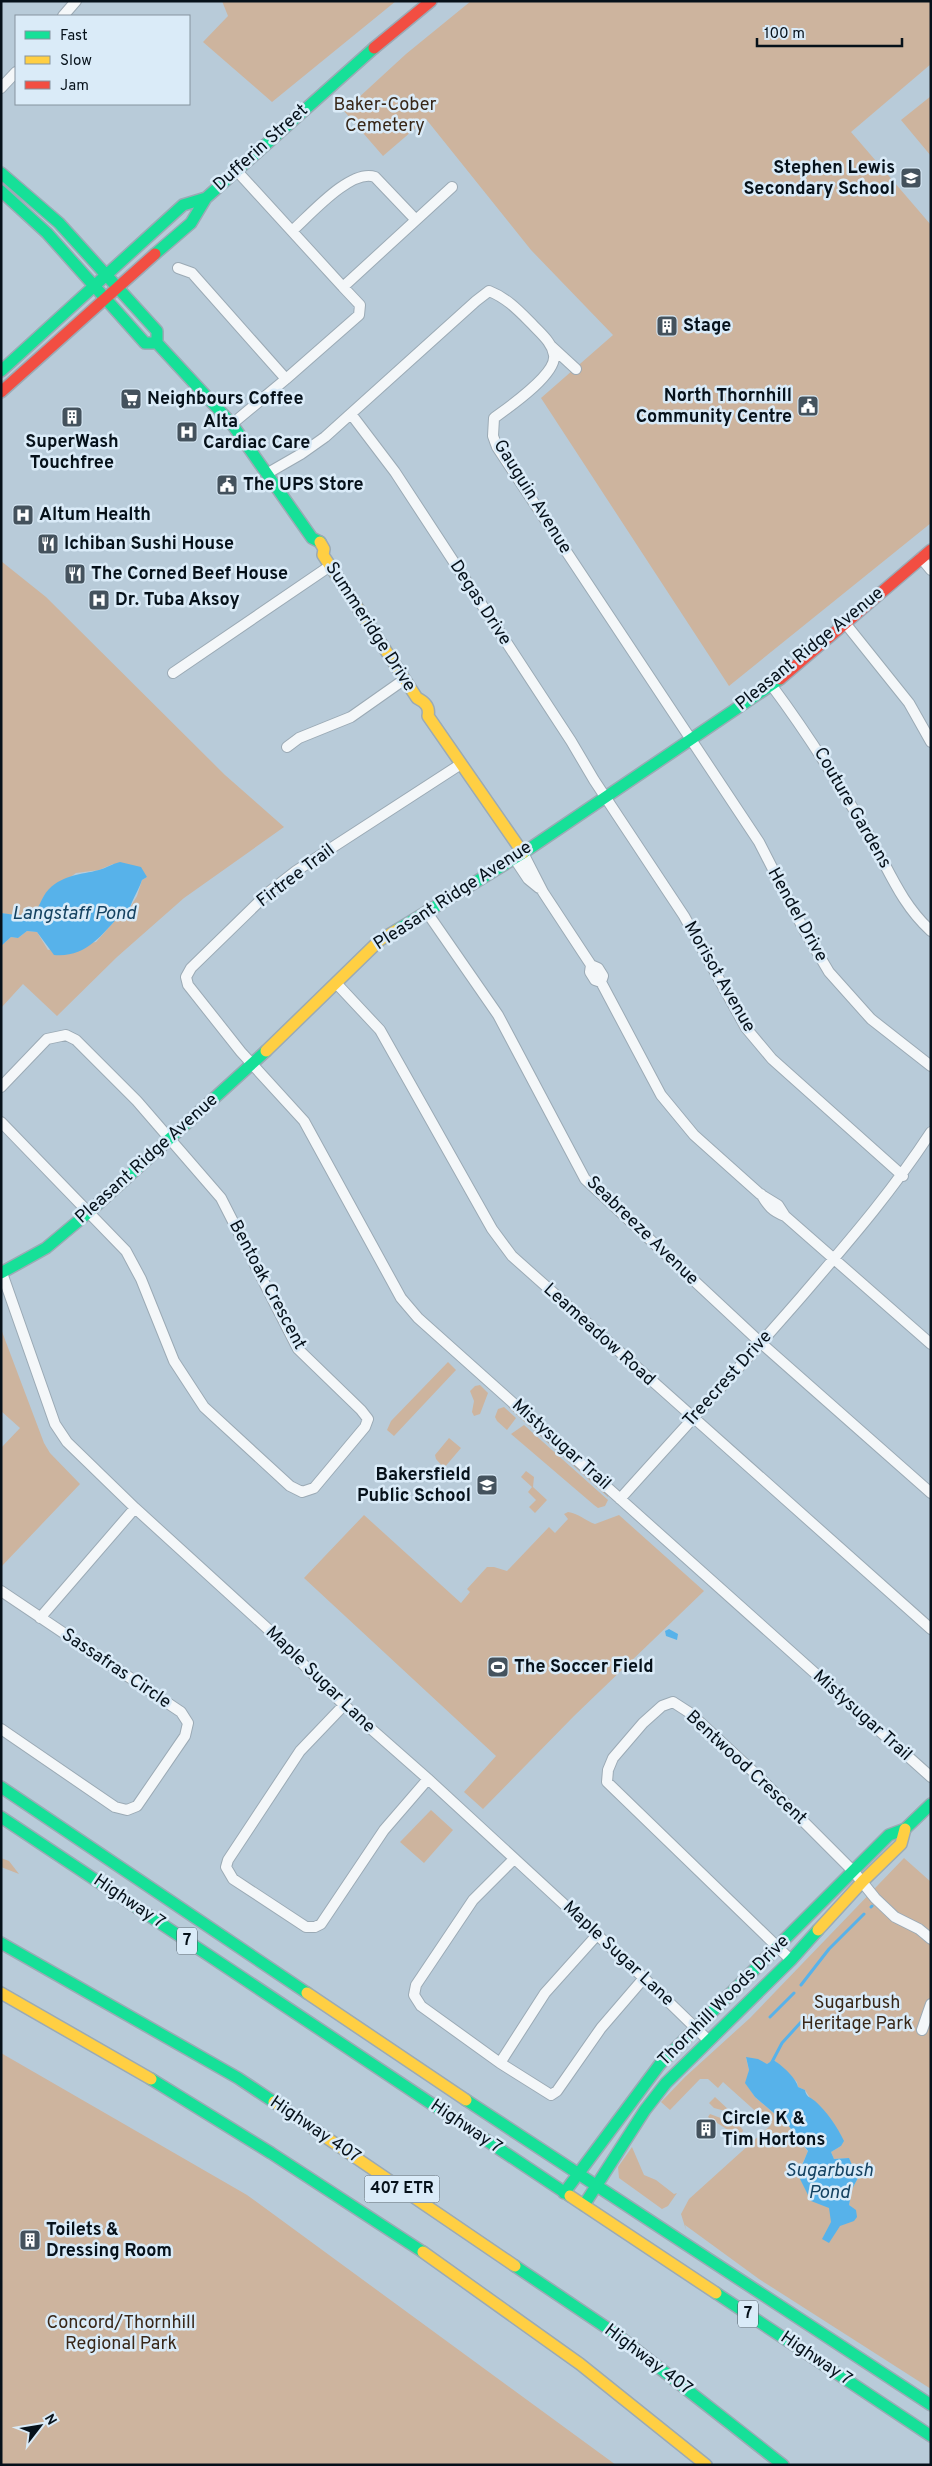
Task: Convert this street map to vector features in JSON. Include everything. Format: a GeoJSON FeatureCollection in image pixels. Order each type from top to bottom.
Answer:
{"type":"FeatureCollection","features":[{"type":"Feature","properties":{"kind":"main road","name":"Dufferin Street"},"geometry":{"type":"LineString","coordinates":[[1,392],[118,286],[191,224],[206,198],[236,170],[383,40],[432,1]]}},
{"type":"Feature","properties":{"kind":"main road","name":"Summeridge Drive"},"geometry":{"type":"LineString","coordinates":[[1,172],[58,222],[118,286],[157,331],[157,343],[232,424],[312,538],[319,540],[324,549],[323,555],[330,566],[417,698],[424,701],[430,710],[428,716],[482,797],[490,820],[518,855]]}},
{"type":"Feature","properties":{"kind":"main road","name":"Summeridge Drive"},"geometry":{"type":"LineString","coordinates":[[1,191],[47,233],[145,343],[157,343]]}},
{"type":"Feature","properties":{"kind":"main road","name":"Dufferin Street"},"geometry":{"type":"LineString","coordinates":[[1,371],[183,206],[206,198]]}},
{"type":"Feature","properties":{"kind":"main road","name":"Pleasant Ridge Avenue"},"geometry":{"type":"LineString","coordinates":[[2,1273],[46,1248],[90,1212],[169,1137],[252,1064],[380,940],[518,855],[772,686],[931,550]]}},
{"type":"Feature","properties":{"kind":"main road","name":"Highway 7"},"geometry":{"type":"LineString","coordinates":[[1,1787],[577,2175],[931,2405]]}},
{"type":"Feature","properties":{"kind":"main road","name":"Thornhill Woods Drive"},"geometry":{"type":"LineString","coordinates":[[564,2193],[660,2064],[889,1835],[905,1829],[931,1804]]}},
{"type":"Feature","properties":{"kind":"main road","name":"Highway 7"},"geometry":{"type":"LineString","coordinates":[[1,1817],[931,2436]]}},
{"type":"Feature","properties":{"kind":"main road","name":"Thornhill Woods Drive"},"geometry":{"type":"LineString","coordinates":[[584,2205],[594,2186],[666,2084],[708,2040],[791,1960],[901,1844],[905,1829]]}},
{"type":"Feature","properties":{"kind":"main road","name":"Highway 407"},"geometry":{"type":"LineString","coordinates":[[1,1943],[238,2078],[616,2334],[783,2465]]}},
{"type":"Feature","properties":{"kind":"main road","name":"407 ETR"},"geometry":{"type":"LineString","coordinates":[[1,1993],[108,2052],[259,2144],[471,2283],[640,2408],[706,2465]]}},
{"type":"Feature","properties":{"kind":"street"},"geometry":{"type":"LineString","coordinates":[[64,15],[76,1]]}},
{"type":"Feature","properties":{"kind":"street"},"geometry":{"type":"LineString","coordinates":[[1,88],[15,73]]}},
{"type":"Feature","properties":{"kind":"street"},"geometry":{"type":"LineString","coordinates":[[232,424],[359,315],[360,304],[236,170]]}},
{"type":"Feature","properties":{"kind":"street"},"geometry":{"type":"LineString","coordinates":[[292,231],[346,183],[367,175],[375,177],[416,220]]}},
{"type":"Feature","properties":{"kind":"street"},"geometry":{"type":"LineString","coordinates":[[343,286],[452,187]]}},
{"type":"Feature","properties":{"kind":"street"},"geometry":{"type":"LineString","coordinates":[[178,268],[192,273],[286,379]]}},
{"type":"Feature","properties":{"kind":"street"},"geometry":{"type":"LineString","coordinates":[[268,473],[325,437],[490,291],[500,295],[518,310],[551,346],[576,369]]}},
{"type":"Feature","properties":{"kind":"street","name":"Gauguin Avenue"},"geometry":{"type":"LineString","coordinates":[[551,346],[554,364],[546,376],[494,418],[492,436],[502,455],[690,741]]}},
{"type":"Feature","properties":{"kind":"street","name":"Degas Drive"},"geometry":{"type":"LineString","coordinates":[[350,414],[395,472],[572,741],[606,796]]}},
{"type":"Feature","properties":{"kind":"street"},"geometry":{"type":"LineString","coordinates":[[921,558],[931,570]]}},
{"type":"Feature","properties":{"kind":"street"},"geometry":{"type":"LineString","coordinates":[[173,673],[330,566]]}},
{"type":"Feature","properties":{"kind":"street"},"geometry":{"type":"LineString","coordinates":[[845,623],[908,703],[931,742]]}},
{"type":"Feature","properties":{"kind":"street"},"geometry":{"type":"LineString","coordinates":[[287,747],[299,738],[350,717],[404,679]]}},
{"type":"Feature","properties":{"kind":"street","name":"Couture Gardens"},"geometry":{"type":"LineString","coordinates":[[772,686],[814,744],[868,834],[901,897],[931,931]]}},
{"type":"Feature","properties":{"kind":"street","name":"Hendel Drive"},"geometry":{"type":"LineString","coordinates":[[690,741],[759,842],[804,930],[829,972],[870,1019],[931,1066]]}},
{"type":"Feature","properties":{"kind":"street","name":"Firtree Trail"},"geometry":{"type":"LineString","coordinates":[[252,1064],[194,995],[188,985],[186,976],[191,968],[269,892],[296,871],[461,764]]}},
{"type":"Feature","properties":{"kind":"street","name":"Morisot Avenue"},"geometry":{"type":"LineString","coordinates":[[606,796],[684,916],[746,1028],[772,1059],[902,1176]]}},
{"type":"Feature","properties":{"kind":"street","name":"Summeridge Drive"},"geometry":{"type":"LineString","coordinates":[[518,855],[528,879],[543,892],[591,965],[598,968],[603,976],[601,982],[660,1095],[694,1135],[760,1194],[773,1200],[785,1216],[931,1344]]}},
{"type":"Feature","properties":{"kind":"street","name":"Seabreeze Avenue"},"geometry":{"type":"LineString","coordinates":[[426,911],[498,1015],[585,1179],[761,1343],[931,1492]]}},
{"type":"Feature","properties":{"kind":"street","name":"Leameadow Road"},"geometry":{"type":"LineString","coordinates":[[336,983],[380,1030],[492,1229],[512,1256],[931,1629]]}},
{"type":"Feature","properties":{"kind":"street"},"geometry":{"type":"LineString","coordinates":[[1,1086],[47,1039],[66,1036],[76,1040],[102,1065],[169,1137]]}},
{"type":"Feature","properties":{"kind":"street","name":"Mistysugar Trail"},"geometry":{"type":"LineString","coordinates":[[252,1064],[304,1121],[400,1298],[418,1318],[931,1778]]}},
{"type":"Feature","properties":{"kind":"street"},"geometry":{"type":"LineString","coordinates":[[1,1122],[90,1212]]}},
{"type":"Feature","properties":{"kind":"street"},"geometry":{"type":"LineString","coordinates":[[835,1259],[902,1176],[931,1132]]}},
{"type":"Feature","properties":{"kind":"street","name":"Bentoak Crescent"},"geometry":{"type":"LineString","coordinates":[[90,1212],[126,1251],[141,1279],[174,1361],[204,1406],[290,1486],[302,1492],[314,1488],[365,1427],[368,1420],[361,1410],[298,1349],[221,1198],[169,1137]]}},
{"type":"Feature","properties":{"kind":"street","name":"Treecrest Drive"},"geometry":{"type":"LineString","coordinates":[[620,1499],[835,1259]]}},
{"type":"Feature","properties":{"kind":"street","name":"Maple Sugar Lane"},"geometry":{"type":"LineString","coordinates":[[2,1273],[55,1424],[68,1442],[135,1508],[269,1630],[344,1705],[428,1779],[644,1978],[708,2040]]}},
{"type":"Feature","properties":{"kind":"street"},"geometry":{"type":"LineString","coordinates":[[40,1618],[135,1508]]}},
{"type":"Feature","properties":{"kind":"street","name":"Sassafras Circle"},"geometry":{"type":"LineString","coordinates":[[1,1591],[181,1712],[188,1723],[185,1736],[137,1806],[127,1810],[115,1807],[1,1729]]}},
{"type":"Feature","properties":{"kind":"street","name":"Bentwood Crescent"},"geometry":{"type":"LineString","coordinates":[[791,1960],[779,1946],[607,1782],[608,1770],[613,1758],[662,1706],[673,1702],[690,1713],[760,1778],[854,1872],[875,1898],[895,1917],[919,1929],[931,1939]]}},
{"type":"Feature","properties":{"kind":"street"},"geometry":{"type":"LineString","coordinates":[[344,1705],[300,1751],[228,1860],[226,1867],[233,1879],[306,1927],[315,1927],[321,1924],[384,1831],[428,1779]]}},
{"type":"Feature","properties":{"kind":"street"},"geometry":{"type":"LineString","coordinates":[[514,1859],[473,1900],[416,1985],[414,1995],[421,2006],[500,2062],[551,2095],[557,2091],[602,2028],[644,1978]]}},
{"type":"Feature","properties":{"kind":"street"},"geometry":{"type":"LineString","coordinates":[[500,2062],[545,1993],[597,1936]]}},
{"type":"Feature","properties":{"kind":"street"},"geometry":{"type":"LineString","coordinates":[[922,2030],[931,2005]]}},
{"type":"Feature","properties":{"kind":"green space"},"geometry":{"type":"Polygon","coordinates":[[[222,1],[396,1],[272,102],[203,42],[228,16],[222,1]]]}},
{"type":"Feature","properties":{"kind":"green space","name":"Baker-Cober Cemetery"},"geometry":{"type":"Polygon","coordinates":[[[471,1],[931,1],[931,64],[851,132],[931,225],[931,523],[729,686],[541,398],[613,335],[531,250],[426,119],[383,156],[344,111],[406,54],[471,1]]]}},
{"type":"Feature","properties":{"kind":"green space"},"geometry":{"type":"Polygon","coordinates":[[[931,96],[931,156],[901,120],[931,96]]]}},
{"type":"Feature","properties":{"kind":"green space"},"geometry":{"type":"Polygon","coordinates":[[[1,561],[46,597],[225,775],[284,827],[184,898],[117,957],[57,1016],[23,984],[1,1008],[1,946],[11,937],[18,938],[27,931],[37,932],[48,950],[96,942],[120,915],[129,909],[137,896],[142,880],[147,877],[113,864],[99,870],[76,873],[44,896],[36,913],[30,918],[1,913],[1,561]]]}},
{"type":"Feature","properties":{"kind":"green space"},"geometry":{"type":"Polygon","coordinates":[[[1,1329],[44,1443],[50,1453],[80,1484],[1,1567],[1,1448],[20,1428],[1,1411],[1,1329]]]}},
{"type":"Feature","properties":{"kind":"green space"},"geometry":{"type":"Polygon","coordinates":[[[448,1362],[456,1370],[394,1436],[387,1430],[391,1421],[448,1362]]]}},
{"type":"Feature","properties":{"kind":"green space"},"geometry":{"type":"Polygon","coordinates":[[[480,1385],[488,1393],[480,1414],[474,1416],[472,1412],[474,1401],[470,1391],[475,1386],[480,1385]]]}},
{"type":"Feature","properties":{"kind":"green space"},"geometry":{"type":"Polygon","coordinates":[[[504,1407],[516,1418],[507,1430],[495,1417],[498,1409],[504,1407]]]}},
{"type":"Feature","properties":{"kind":"green space"},"geometry":{"type":"Polygon","coordinates":[[[508,1407],[513,1409],[608,1497],[508,1407]]]}},
{"type":"Feature","properties":{"kind":"green space"},"geometry":{"type":"Polygon","coordinates":[[[524,1425],[608,1500],[605,1506],[598,1508],[594,1505],[511,1434],[524,1425]]]}},
{"type":"Feature","properties":{"kind":"green space"},"geometry":{"type":"Polygon","coordinates":[[[449,1438],[461,1448],[444,1468],[435,1455],[449,1438]]]}},
{"type":"Feature","properties":{"kind":"green space"},"geometry":{"type":"Polygon","coordinates":[[[526,1471],[534,1477],[533,1487],[547,1500],[535,1513],[529,1507],[536,1500],[528,1492],[532,1487],[521,1477],[526,1471]]]}},
{"type":"Feature","properties":{"kind":"green space"},"geometry":{"type":"Polygon","coordinates":[[[568,1512],[595,1524],[619,1515],[704,1591],[574,1716],[483,1809],[464,1792],[496,1756],[304,1578],[364,1515],[461,1603],[470,1592],[467,1589],[487,1567],[507,1571],[549,1527],[555,1533],[568,1519],[564,1514],[568,1512]]]}},
{"type":"Feature","properties":{"kind":"green space"},"geometry":{"type":"Polygon","coordinates":[[[431,1810],[453,1830],[424,1863],[400,1842],[431,1810]]]}},
{"type":"Feature","properties":{"kind":"green space"},"geometry":{"type":"Polygon","coordinates":[[[1,1858],[9,1861],[19,1874],[1,1867],[1,1858]]]}},
{"type":"Feature","properties":{"kind":"green space","name":"Sugarbush Heritage Park"},"geometry":{"type":"Polygon","coordinates":[[[904,1858],[931,1882],[931,2389],[759,2279],[685,2225],[686,2230],[681,2214],[689,2199],[771,2125],[723,2082],[718,2088],[708,2079],[700,2079],[670,2110],[661,2102],[685,2077],[750,2018],[904,1858]],[[746,2058],[749,2070],[746,2083],[755,2097],[788,2125],[808,2152],[802,2164],[797,2168],[798,2175],[834,2195],[852,2208],[849,2205],[852,2189],[858,2178],[849,2158],[834,2159],[831,2152],[841,2146],[805,2090],[798,2087],[797,2082],[774,2060],[767,2064],[746,2058]]]}},
{"type":"Feature","properties":{"kind":"green space","name":"Concord/Thornhill Regional Park"},"geometry":{"type":"Polygon","coordinates":[[[1,2053],[247,2195],[616,2465],[1,2465],[1,2053]]]}},
{"type":"Feature","properties":{"kind":"green space"},"geometry":{"type":"Polygon","coordinates":[[[715,2097],[729,2112],[714,2108],[709,2103],[715,2097]]]}},
{"type":"Feature","properties":{"kind":"green space"},"geometry":{"type":"Polygon","coordinates":[[[710,2114],[739,2125],[743,2130],[742,2134],[739,2136],[734,2134],[708,2117],[710,2114]]]}},
{"type":"Feature","properties":{"kind":"green space"},"geometry":{"type":"Polygon","coordinates":[[[632,2147],[644,2175],[656,2180],[674,2194],[677,2193],[668,2206],[662,2209],[619,2178],[618,2167],[632,2147]]]}},
{"type":"Feature","properties":{"kind":"water","name":"Langstaff Pond"},"geometry":{"type":"Polygon","coordinates":[[[120,862],[141,867],[147,877],[142,880],[130,907],[129,915],[120,915],[92,944],[75,953],[54,955],[37,932],[27,931],[18,938],[11,937],[1,946],[1,913],[30,917],[36,911],[46,892],[61,880],[99,870],[120,862]]]}},
{"type":"Feature","properties":{"kind":"water"},"geometry":{"type":"Polygon","coordinates":[[[669,1629],[678,1634],[677,1640],[666,1636],[665,1631],[669,1629]]]}},
{"type":"Feature","properties":{"kind":"water","name":"Sugarbush Pond"},"geometry":{"type":"Polygon","coordinates":[[[746,2057],[758,2059],[767,2064],[773,2060],[784,2068],[795,2080],[798,2087],[805,2090],[807,2096],[815,2101],[828,2115],[844,2141],[841,2146],[831,2152],[834,2159],[849,2158],[858,2178],[852,2189],[849,2205],[856,2210],[857,2217],[854,2221],[840,2226],[829,2243],[822,2239],[831,2222],[829,2208],[811,2201],[798,2175],[808,2151],[788,2125],[755,2097],[745,2083],[749,2070],[746,2057]]]}},
{"type":"Feature","properties":{"kind":"waterway"},"geometry":{"type":"LineString","coordinates":[[801,1985],[829,1949],[864,1914]]}},
{"type":"Feature","properties":{"kind":"waterway"},"geometry":{"type":"LineString","coordinates":[[770,2017],[794,1993]]}},
{"type":"Feature","properties":{"kind":"waterway"},"geometry":{"type":"LineString","coordinates":[[772,2062],[782,2043],[802,2021]]}},
{"type":"Feature","properties":{"kind":"traffic: fast"},"geometry":{"type":"LineString","coordinates":[[155,254],[191,223],[206,198],[374,48]]}},
{"type":"Feature","properties":{"kind":"traffic: fast"},"geometry":{"type":"LineString","coordinates":[[1,173],[59,223],[157,331],[157,343],[232,424],[312,538],[320,542]]}},
{"type":"Feature","properties":{"kind":"traffic: fast"},"geometry":{"type":"LineString","coordinates":[[1,191],[47,233],[145,343],[157,343]]}},
{"type":"Feature","properties":{"kind":"traffic: fast"},"geometry":{"type":"LineString","coordinates":[[1,371],[183,205],[206,198]]}},
{"type":"Feature","properties":{"kind":"traffic: fast"},"geometry":{"type":"LineString","coordinates":[[397,930],[523,853],[780,679]]}},
{"type":"Feature","properties":{"kind":"traffic: fast"},"geometry":{"type":"LineString","coordinates":[[1,1273],[46,1248],[89,1212],[266,1051]]}},
{"type":"Feature","properties":{"kind":"traffic: fast"},"geometry":{"type":"LineString","coordinates":[[1,1787],[307,1993]]}},
{"type":"Feature","properties":{"kind":"traffic: fast"},"geometry":{"type":"LineString","coordinates":[[564,2193],[660,2064],[889,1835],[905,1829],[931,1804]]}},
{"type":"Feature","properties":{"kind":"traffic: fast"},"geometry":{"type":"LineString","coordinates":[[1,1817],[570,2196]]}},
{"type":"Feature","properties":{"kind":"traffic: fast"},"geometry":{"type":"LineString","coordinates":[[584,2205],[645,2110],[666,2083],[791,1960],[818,1930]]}},
{"type":"Feature","properties":{"kind":"traffic: fast"},"geometry":{"type":"LineString","coordinates":[[1,1943],[238,2078],[274,2102]]}},
{"type":"Feature","properties":{"kind":"traffic: fast"},"geometry":{"type":"LineString","coordinates":[[151,2079],[271,2153],[423,2252]]}},
{"type":"Feature","properties":{"kind":"traffic: fast"},"geometry":{"type":"LineString","coordinates":[[466,2100],[931,2405]]}},
{"type":"Feature","properties":{"kind":"traffic: fast"},"geometry":{"type":"LineString","coordinates":[[515,2266],[616,2334],[783,2465]]}},
{"type":"Feature","properties":{"kind":"traffic: fast"},"geometry":{"type":"LineString","coordinates":[[716,2293],[931,2436]]}},
{"type":"Feature","properties":{"kind":"traffic: slow"},"geometry":{"type":"LineString","coordinates":[[320,542],[324,549],[323,555],[417,698],[426,705],[428,716],[523,853]]}},
{"type":"Feature","properties":{"kind":"traffic: slow"},"geometry":{"type":"LineString","coordinates":[[266,1051],[380,940],[397,930]]}},
{"type":"Feature","properties":{"kind":"traffic: slow"},"geometry":{"type":"LineString","coordinates":[[818,1930],[863,1881],[901,1844],[905,1829]]}},
{"type":"Feature","properties":{"kind":"traffic: slow"},"geometry":{"type":"LineString","coordinates":[[1,1993],[151,2079]]}},
{"type":"Feature","properties":{"kind":"traffic: slow"},"geometry":{"type":"LineString","coordinates":[[307,1993],[466,2100]]}},
{"type":"Feature","properties":{"kind":"traffic: slow"},"geometry":{"type":"LineString","coordinates":[[274,2102],[515,2266]]}},
{"type":"Feature","properties":{"kind":"traffic: slow"},"geometry":{"type":"LineString","coordinates":[[570,2196],[716,2293]]}},
{"type":"Feature","properties":{"kind":"traffic: slow"},"geometry":{"type":"LineString","coordinates":[[423,2252],[580,2364],[706,2465]]}},
{"type":"Feature","properties":{"kind":"traffic: jam"},"geometry":{"type":"LineString","coordinates":[[374,48],[431,1]]}},
{"type":"Feature","properties":{"kind":"traffic: jam"},"geometry":{"type":"LineString","coordinates":[[1,392],[155,254]]}},
{"type":"Feature","properties":{"kind":"traffic: jam"},"geometry":{"type":"LineString","coordinates":[[780,679],[931,550]]}},
{"type":"Feature","properties":{"kind":"place","name":"Stephen Lewis Secondary School"},"geometry":{"type":"Point","coordinates":[911,178]}},
{"type":"Feature","properties":{"kind":"place","name":"Stage"},"geometry":{"type":"Point","coordinates":[667,326]}},
{"type":"Feature","properties":{"kind":"place","name":"Neighbours Coffee"},"geometry":{"type":"Point","coordinates":[131,399]}},
{"type":"Feature","properties":{"kind":"place","name":"North Thornhill Community Centre"},"geometry":{"type":"Point","coordinates":[808,406]}},
{"type":"Feature","properties":{"kind":"place","name":"SuperWash Touchfree"},"geometry":{"type":"Point","coordinates":[72,417]}},
{"type":"Feature","properties":{"kind":"place","name":"Alta Cardiac Care"},"geometry":{"type":"Point","coordinates":[187,432]}},
{"type":"Feature","properties":{"kind":"place","name":"The UPS Store"},"geometry":{"type":"Point","coordinates":[227,485]}},
{"type":"Feature","properties":{"kind":"place","name":"Altum Health"},"geometry":{"type":"Point","coordinates":[23,515]}},
{"type":"Feature","properties":{"kind":"place","name":"Ichiban Sushi House"},"geometry":{"type":"Point","coordinates":[48,544]}},
{"type":"Feature","properties":{"kind":"place","name":"The Corned Beef House"},"geometry":{"type":"Point","coordinates":[75,574]}},
{"type":"Feature","properties":{"kind":"place","name":"Dr. Tuba Aksoy"},"geometry":{"type":"Point","coordinates":[99,600]}},
{"type":"Feature","properties":{"kind":"place","name":"Bakersfield Public School"},"geometry":{"type":"Point","coordinates":[487,1485]}},
{"type":"Feature","properties":{"kind":"place","name":"The Soccer Field"},"geometry":{"type":"Point","coordinates":[498,1667]}},
{"type":"Feature","properties":{"kind":"place","name":"Circle K & Tim Hortons"},"geometry":{"type":"Point","coordinates":[706,2129]}},
{"type":"Feature","properties":{"kind":"place","name":"Toilets & Dressing Room"},"geometry":{"type":"Point","coordinates":[30,2240]}}]}
